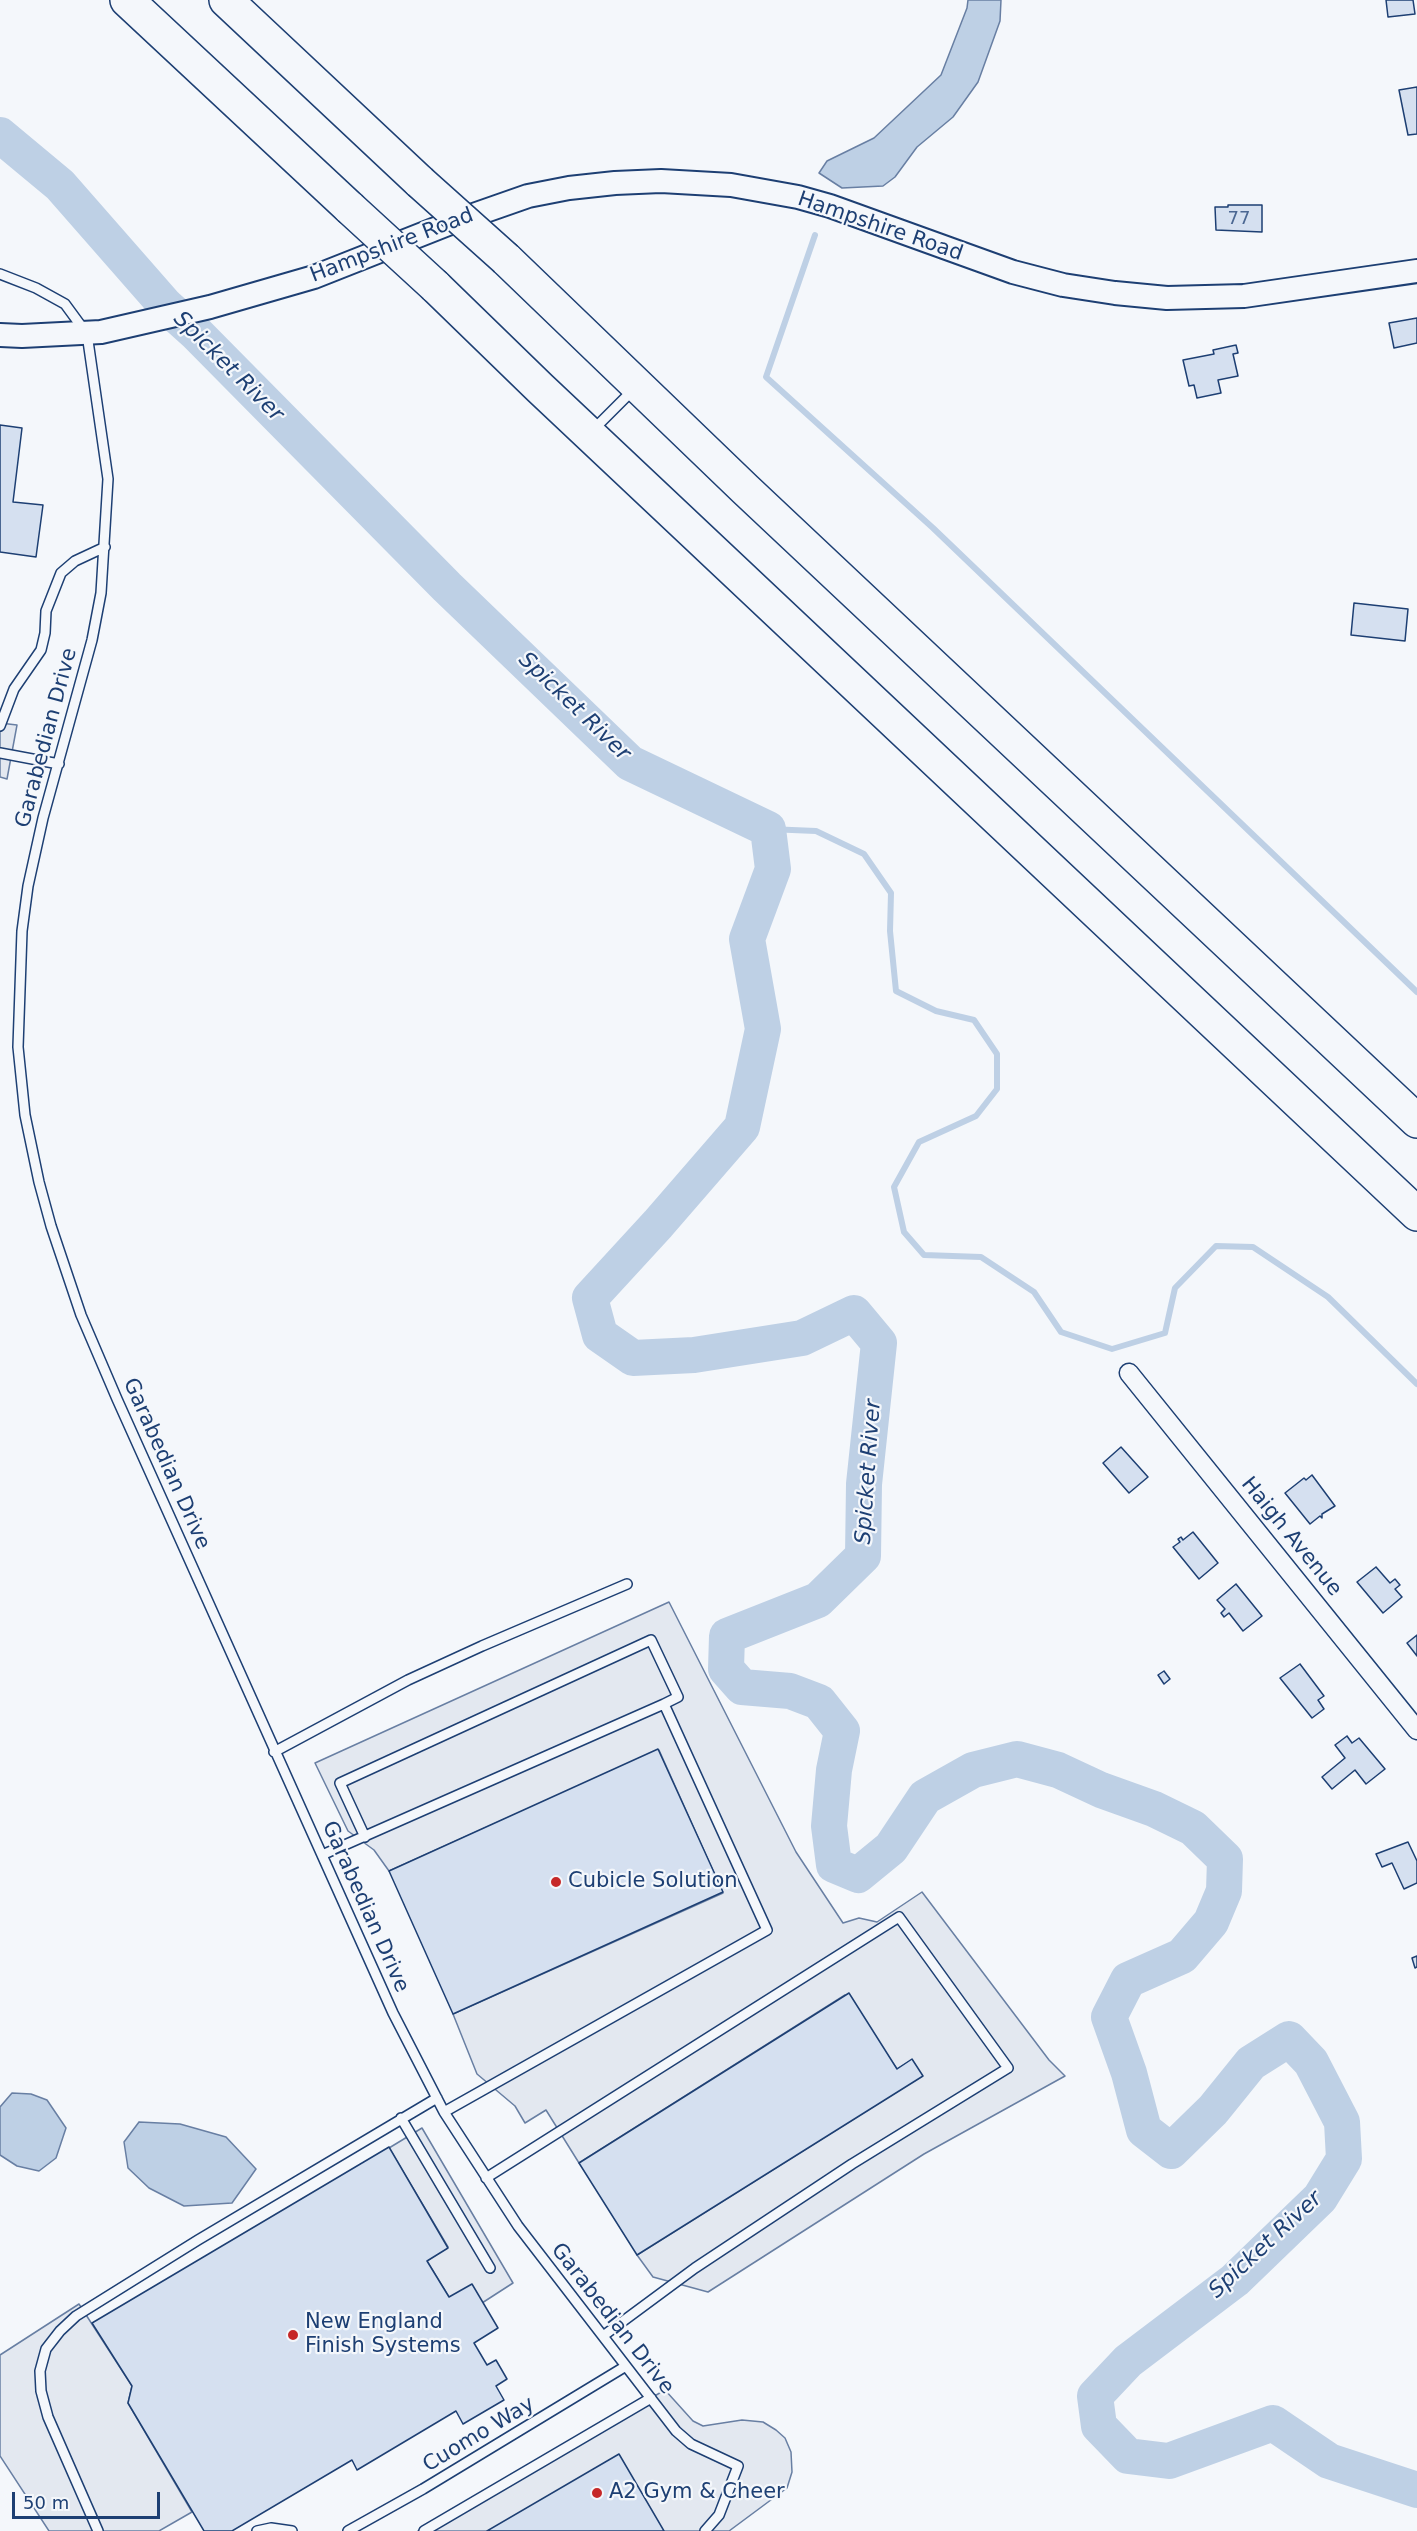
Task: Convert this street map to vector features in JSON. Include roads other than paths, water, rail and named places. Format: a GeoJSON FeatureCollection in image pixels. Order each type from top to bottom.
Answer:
{"type":"FeatureCollection","features":[{"type":"Feature","properties":{"kind":"highway"},"geometry":{"type":"LineString","coordinates":[[127,0],[435,286],[1417,1214]]}},
{"type":"Feature","properties":{"kind":"highway"},"geometry":{"type":"LineString","coordinates":[[226,0],[420,182],[506,259],[745,489],[1417,1121]]}},
{"type":"Feature","properties":{"kind":"street","name":"Hampshire Road"},"geometry":{"type":"LineString","coordinates":[[0,334],[87,334],[120,329],[200,310],[314,277],[448,224],[528,196],[569,188],[615,183],[661,181],[731,185],[798,197],[830,206],[1013,272],[1072,286],[1132,295],[1167,298],[1244,296],[1417,271]]}},
{"type":"Feature","properties":{"kind":"street","name":"Haigh Avenue"},"geometry":{"type":"LineString","coordinates":[[1128,1373],[1417,1730]]}},
{"type":"Feature","properties":{"kind":"lane"},"geometry":{"type":"LineString","coordinates":[[0,274],[36,288],[65,304],[87,334]]}},
{"type":"Feature","properties":{"kind":"lane","name":"Garabedian Drive"},"geometry":{"type":"LineString","coordinates":[[87,334],[108,479],[105,547],[92,640],[43,818],[28,886],[20,978],[18,1047],[26,1115],[39,1182],[81,1315],[274,1752],[393,2013],[444,2112],[518,2226],[676,2431],[691,2444],[738,2466],[719,2515],[705,2531]]}},
{"type":"Feature","properties":{"kind":"lane"},"geometry":{"type":"LineString","coordinates":[[589,434],[638,385]]}},
{"type":"Feature","properties":{"kind":"lane"},"geometry":{"type":"LineString","coordinates":[[0,726],[14,689],[41,650],[45,633],[46,611],[61,573],[75,561],[105,547]]}},
{"type":"Feature","properties":{"kind":"lane"},"geometry":{"type":"LineString","coordinates":[[0,753],[58,764]]}},
{"type":"Feature","properties":{"kind":"lane"},"geometry":{"type":"LineString","coordinates":[[274,1752],[408,1680],[627,1584]]}},
{"type":"Feature","properties":{"kind":"lane"},"geometry":{"type":"LineString","coordinates":[[322,1856],[365,1838],[678,1697],[651,1640],[340,1784],[365,1838]]}},
{"type":"Feature","properties":{"kind":"lane"},"geometry":{"type":"LineString","coordinates":[[444,2112],[767,1930],[664,1704]]}},
{"type":"Feature","properties":{"kind":"lane"},"geometry":{"type":"LineString","coordinates":[[486,2178],[899,1917],[1008,2068],[852,2164],[764,2222],[603,2336]]}},
{"type":"Feature","properties":{"kind":"lane"},"geometry":{"type":"LineString","coordinates":[[98,2531],[48,2417],[40,2391],[40,2371],[46,2349],[60,2331],[76,2316],[157,2265],[437,2098]]}},
{"type":"Feature","properties":{"kind":"lane"},"geometry":{"type":"LineString","coordinates":[[401,2118],[490,2268]]}},
{"type":"Feature","properties":{"kind":"lane","name":"Cuomo Way"},"geometry":{"type":"LineString","coordinates":[[348,2531],[423,2489],[626,2366]]}},
{"type":"Feature","properties":{"kind":"lane"},"geometry":{"type":"LineString","coordinates":[[424,2531],[651,2398]]}},
{"type":"Feature","properties":{"kind":"lane"},"geometry":{"type":"LineString","coordinates":[[257,2531],[271,2528],[292,2531]]}},
{"type":"Feature","properties":{"kind":"water"},"geometry":{"type":"Polygon","coordinates":[[[968,0],[1001,0],[1000,21],[978,82],[953,117],[917,147],[895,177],[883,186],[842,188],[819,173],[827,161],[874,138],[941,75],[968,0]]]}},
{"type":"Feature","properties":{"kind":"water"},"geometry":{"type":"Polygon","coordinates":[[[12,2093],[31,2094],[47,2100],[66,2128],[56,2158],[39,2171],[17,2166],[0,2155],[0,2107],[12,2093]]]}},
{"type":"Feature","properties":{"kind":"water"},"geometry":{"type":"Polygon","coordinates":[[[139,2122],[180,2124],[226,2137],[256,2169],[232,2203],[184,2206],[149,2188],[128,2168],[124,2142],[139,2122]]]}},
{"type":"Feature","properties":{"kind":"waterway","name":"Spicket River"},"geometry":{"type":"LineString","coordinates":[[0,135],[60,185],[166,306],[196,333],[447,587],[630,763],[768,829],[773,869],[747,939],[763,1029],[742,1127],[590,1298],[600,1335],[633,1358],[694,1355],[802,1338],[854,1313],[879,1343],[864,1484],[863,1556],[818,1600],[727,1636],[726,1669],[742,1687],[790,1691],[819,1702],[842,1731],[834,1770],[829,1826],[834,1865],[858,1875],[891,1848],[925,1797],[973,1770],[1017,1759],[1058,1770],[1101,1790],[1154,1809],[1193,1828],[1225,1859],[1224,1891],[1211,1922],[1182,1956],[1128,1980],[1109,2017],[1129,2073],[1144,2130],[1171,2151],[1213,2110],[1251,2063],[1289,2039],[1311,2062],[1342,2122],[1344,2159],[1320,2198],[1235,2280],[1128,2361],[1095,2396],[1099,2426],[1128,2456],[1169,2461],[1273,2423],[1329,2461],[1417,2490]]}},
{"type":"Feature","properties":{"kind":"waterway"},"geometry":{"type":"LineString","coordinates":[[815,235],[766,377],[933,528],[1417,992]]}},
{"type":"Feature","properties":{"kind":"waterway"},"geometry":{"type":"LineString","coordinates":[[768,829],[816,831],[864,854],[891,893],[890,931],[896,991],[936,1011],[974,1020],[997,1054],[997,1089],[976,1116],[919,1142],[894,1187],[904,1232],[924,1255],[981,1257],[1034,1292],[1061,1332],[1112,1349],[1165,1333],[1175,1288],[1216,1246],[1253,1247],[1328,1297],[1417,1384]]}},
{"type":"Feature","properties":{"kind":"place","name":"Cubicle Solution"},"geometry":{"type":"Point","coordinates":[556,1882]}},
{"type":"Feature","properties":{"kind":"place","name":"New England Finish Systems"},"geometry":{"type":"Point","coordinates":[293,2335]}},
{"type":"Feature","properties":{"kind":"place","name":"A2 Gym & Cheer"},"geometry":{"type":"Point","coordinates":[597,2493]}}]}
